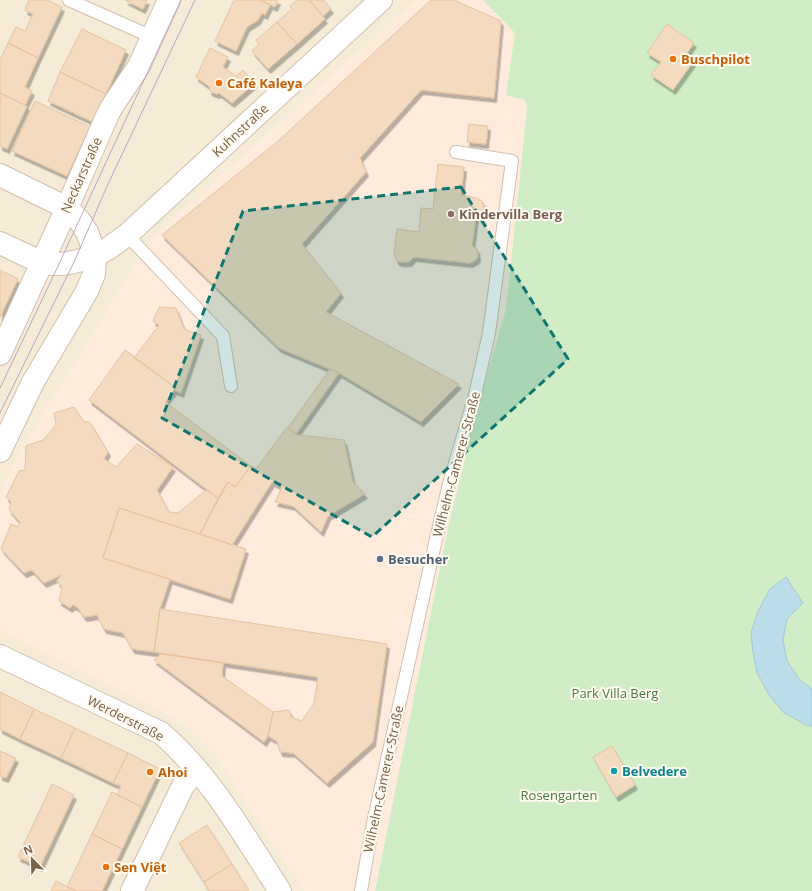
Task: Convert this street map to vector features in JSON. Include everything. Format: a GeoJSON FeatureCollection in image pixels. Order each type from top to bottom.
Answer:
{"type":"FeatureCollection","features":[{"type":"Feature","properties":{"kind":"street","name":"Neckarstraße"},"geometry":{"type":"LineString","coordinates":[[0,354],[108,114],[139,66],[169,0]]}},
{"type":"Feature","properties":{"kind":"street","name":"Kuhnstraße"},"geometry":{"type":"LineString","coordinates":[[0,243],[42,262],[59,264],[74,262],[95,256],[109,248],[127,235],[381,0]]}},
{"type":"Feature","properties":{"kind":"street"},"geometry":{"type":"LineString","coordinates":[[0,175],[67,208],[79,220],[87,232],[95,256],[95,269],[92,283],[32,382],[0,450]]}},
{"type":"Feature","properties":{"kind":"street","name":"Werderstraße"},"geometry":{"type":"LineString","coordinates":[[0,656],[161,733],[176,746],[196,769],[228,812],[280,891]]}},
{"type":"Feature","properties":{"kind":"street"},"geometry":{"type":"LineString","coordinates":[[132,891],[183,786],[196,769]]}},
{"type":"Feature","properties":{"kind":"lane"},"geometry":{"type":"LineString","coordinates":[[69,0],[152,37]]}},
{"type":"Feature","properties":{"kind":"lane","name":"Wilhelm-Camerer-Straße"},"geometry":{"type":"LineString","coordinates":[[361,891],[373,823],[437,533],[449,484],[475,395],[489,333],[512,161],[456,152]]}},
{"type":"Feature","properties":{"kind":"lane"},"geometry":{"type":"LineString","coordinates":[[127,235],[223,336],[231,386]]}},
{"type":"Feature","properties":{"kind":"highlighted area"},"geometry":{"type":"Polygon","coordinates":[[[461,187],[568,359],[372,537],[162,418],[243,211],[461,187]]]}},
{"type":"Feature","properties":{"kind":"shaded area"},"geometry":{"type":"Polygon","coordinates":[[[0,0],[416,0],[149,242],[20,453],[0,497],[0,0]]]}},
{"type":"Feature","properties":{"kind":"shaded area"},"geometry":{"type":"Polygon","coordinates":[[[416,0],[486,0],[515,33],[506,95],[524,97],[527,108],[506,309],[480,399],[448,527],[375,891],[305,891],[216,756],[200,738],[178,721],[148,703],[0,630],[0,497],[20,453],[149,242],[416,0]]]}},
{"type":"Feature","properties":{"kind":"shaded area"},"geometry":{"type":"Polygon","coordinates":[[[0,630],[148,703],[178,721],[200,738],[216,756],[305,891],[0,891],[0,630]]]}},
{"type":"Feature","properties":{"kind":"green space","name":"Park Villa Berg"},"geometry":{"type":"Polygon","coordinates":[[[483,0],[812,0],[812,891],[375,891],[448,527],[480,399],[506,309],[527,108],[525,100],[506,95],[515,33],[483,0]]]}},
{"type":"Feature","properties":{"kind":"water"},"geometry":{"type":"Polygon","coordinates":[[[786,577],[803,603],[787,619],[783,640],[787,661],[800,680],[812,689],[812,726],[806,725],[783,712],[769,695],[757,673],[753,653],[751,633],[758,611],[770,589],[786,577]]]}},
{"type":"Feature","properties":{"kind":"building"},"geometry":{"type":"Polygon","coordinates":[[[29,0],[47,0],[62,7],[38,58],[8,43],[16,27],[25,31],[33,14],[25,10],[29,0]]]}},
{"type":"Feature","properties":{"kind":"building"},"geometry":{"type":"Polygon","coordinates":[[[125,0],[147,0],[143,9],[125,0]]]}},
{"type":"Feature","properties":{"kind":"building"},"geometry":{"type":"Polygon","coordinates":[[[234,0],[260,0],[270,5],[265,15],[262,13],[258,20],[247,27],[236,51],[215,41],[234,0]]]}},
{"type":"Feature","properties":{"kind":"building"},"geometry":{"type":"Polygon","coordinates":[[[260,0],[278,0],[275,7],[260,0]]]}},
{"type":"Feature","properties":{"kind":"building"},"geometry":{"type":"Polygon","coordinates":[[[297,0],[309,0],[325,19],[297,44],[277,22],[292,9],[290,6],[297,0]]]}},
{"type":"Feature","properties":{"kind":"building"},"geometry":{"type":"Polygon","coordinates":[[[309,0],[324,0],[331,9],[323,16],[309,0]]]}},
{"type":"Feature","properties":{"kind":"building"},"geometry":{"type":"Polygon","coordinates":[[[431,0],[454,0],[501,21],[494,98],[421,90],[360,158],[366,172],[302,244],[341,293],[326,312],[459,384],[421,422],[339,373],[279,348],[162,235],[277,142],[431,0]]]}},
{"type":"Feature","properties":{"kind":"building"},"geometry":{"type":"Polygon","coordinates":[[[277,22],[297,44],[268,69],[252,51],[259,44],[256,40],[277,22]]]}},
{"type":"Feature","properties":{"kind":"building","name":"Buschpilot"},"geometry":{"type":"Polygon","coordinates":[[[667,24],[694,43],[685,56],[693,62],[673,90],[651,75],[661,62],[647,53],[667,24]]]}},
{"type":"Feature","properties":{"kind":"building"},"geometry":{"type":"Polygon","coordinates":[[[82,29],[126,50],[106,94],[60,72],[82,29]]]}},
{"type":"Feature","properties":{"kind":"building"},"geometry":{"type":"Polygon","coordinates":[[[8,43],[38,58],[25,87],[32,91],[25,105],[0,93],[0,60],[8,43]]]}},
{"type":"Feature","properties":{"kind":"building"},"geometry":{"type":"Polygon","coordinates":[[[210,48],[228,57],[223,67],[236,76],[243,70],[255,83],[232,103],[219,93],[217,94],[211,92],[209,90],[210,87],[196,77],[210,48]]]}},
{"type":"Feature","properties":{"kind":"building"},"geometry":{"type":"Polygon","coordinates":[[[60,72],[106,94],[93,122],[48,101],[60,72]]]}},
{"type":"Feature","properties":{"kind":"building"},"geometry":{"type":"Polygon","coordinates":[[[0,93],[27,106],[7,149],[0,146],[0,93]]]}},
{"type":"Feature","properties":{"kind":"building"},"geometry":{"type":"Polygon","coordinates":[[[35,101],[90,127],[67,176],[12,151],[35,101]]]}},
{"type":"Feature","properties":{"kind":"building"},"geometry":{"type":"Polygon","coordinates":[[[469,124],[488,126],[486,144],[467,142],[469,124]]]}},
{"type":"Feature","properties":{"kind":"building","name":"Kindervilla Berg"},"geometry":{"type":"Polygon","coordinates":[[[438,164],[464,167],[461,195],[477,198],[483,202],[484,206],[482,212],[476,215],[472,246],[477,249],[478,257],[470,263],[414,257],[409,262],[397,261],[394,255],[397,229],[419,232],[421,208],[433,209],[438,164]]]}},
{"type":"Feature","properties":{"kind":"building"},"geometry":{"type":"Polygon","coordinates":[[[0,270],[18,279],[0,317],[0,270]]]}},
{"type":"Feature","properties":{"kind":"building"},"geometry":{"type":"Polygon","coordinates":[[[159,307],[176,308],[184,329],[201,335],[181,393],[174,390],[176,388],[134,358],[159,325],[153,321],[159,307]]]}},
{"type":"Feature","properties":{"kind":"building"},"geometry":{"type":"Polygon","coordinates":[[[125,350],[176,388],[165,402],[251,466],[235,487],[228,482],[218,498],[89,400],[125,350]]]}},
{"type":"Feature","properties":{"kind":"building"},"geometry":{"type":"Polygon","coordinates":[[[330,369],[339,373],[296,434],[288,428],[330,369]]]}},
{"type":"Feature","properties":{"kind":"building"},"geometry":{"type":"Polygon","coordinates":[[[74,407],[84,422],[90,422],[108,452],[104,459],[116,467],[137,444],[173,467],[157,490],[169,512],[178,513],[206,490],[218,498],[200,534],[119,508],[103,558],[170,579],[160,609],[154,652],[132,649],[123,633],[104,629],[97,615],[84,617],[78,608],[73,605],[70,608],[59,601],[62,587],[57,581],[62,575],[44,583],[32,570],[24,573],[1,549],[11,524],[18,527],[20,522],[9,510],[11,502],[6,497],[19,471],[25,470],[26,446],[43,440],[56,425],[54,413],[74,407]]]}},
{"type":"Feature","properties":{"kind":"building"},"geometry":{"type":"Polygon","coordinates":[[[287,427],[297,435],[344,440],[353,482],[365,494],[328,516],[321,532],[293,506],[275,502],[282,487],[272,482],[232,545],[200,534],[228,482],[235,487],[251,466],[256,469],[287,427]]]}},
{"type":"Feature","properties":{"kind":"building"},"geometry":{"type":"Polygon","coordinates":[[[119,508],[246,549],[230,599],[103,558],[119,508]]]}},
{"type":"Feature","properties":{"kind":"building"},"geometry":{"type":"Polygon","coordinates":[[[160,609],[387,644],[373,742],[327,783],[293,753],[280,752],[277,741],[268,736],[273,712],[289,710],[291,717],[302,721],[314,703],[318,677],[154,652],[160,609]]]}},
{"type":"Feature","properties":{"kind":"building"},"geometry":{"type":"Polygon","coordinates":[[[161,654],[223,663],[222,676],[273,712],[268,736],[264,742],[154,660],[161,654]]]}},
{"type":"Feature","properties":{"kind":"building"},"geometry":{"type":"Polygon","coordinates":[[[0,692],[34,709],[20,739],[0,729],[0,692]]]}},
{"type":"Feature","properties":{"kind":"building"},"geometry":{"type":"Polygon","coordinates":[[[34,709],[75,728],[61,758],[20,739],[34,709]]]}},
{"type":"Feature","properties":{"kind":"building"},"geometry":{"type":"Polygon","coordinates":[[[75,728],[128,753],[113,783],[61,758],[75,728]]]}},
{"type":"Feature","properties":{"kind":"building","name":"Belvedere"},"geometry":{"type":"Polygon","coordinates":[[[612,746],[635,785],[616,797],[593,757],[612,746]]]}},
{"type":"Feature","properties":{"kind":"building"},"geometry":{"type":"Polygon","coordinates":[[[0,751],[16,758],[6,778],[0,776],[0,751]]]}},
{"type":"Feature","properties":{"kind":"building"},"geometry":{"type":"Polygon","coordinates":[[[128,753],[160,769],[142,807],[117,795],[121,786],[113,783],[128,753]]]}},
{"type":"Feature","properties":{"kind":"building"},"geometry":{"type":"Polygon","coordinates":[[[52,784],[74,795],[40,867],[18,857],[52,784]]]}},
{"type":"Feature","properties":{"kind":"building"},"geometry":{"type":"Polygon","coordinates":[[[112,792],[142,807],[122,849],[92,834],[112,792]]]}},
{"type":"Feature","properties":{"kind":"building"},"geometry":{"type":"Polygon","coordinates":[[[207,825],[232,864],[204,882],[179,843],[207,825]]]}},
{"type":"Feature","properties":{"kind":"building"},"geometry":{"type":"Polygon","coordinates":[[[92,834],[122,849],[102,891],[77,891],[67,887],[92,834]]]}},
{"type":"Feature","properties":{"kind":"building"},"geometry":{"type":"Polygon","coordinates":[[[232,864],[249,891],[209,891],[204,882],[232,864]]]}},
{"type":"Feature","properties":{"kind":"building"},"geometry":{"type":"Polygon","coordinates":[[[56,881],[67,887],[77,891],[51,891],[56,881]]]}},
{"type":"Feature","properties":{"kind":"tram line"},"geometry":{"type":"LineString","coordinates":[[0,388],[181,0]]}},
{"type":"Feature","properties":{"kind":"tram line"},"geometry":{"type":"LineString","coordinates":[[0,413],[74,262],[108,184],[195,0]]}},
{"type":"Feature","properties":{"kind":"place","name":"Buschpilot"},"geometry":{"type":"Point","coordinates":[673,59]}},
{"type":"Feature","properties":{"kind":"place","name":"Café Kaleya"},"geometry":{"type":"Point","coordinates":[219,83]}},
{"type":"Feature","properties":{"kind":"place","name":"Kindervilla Berg"},"geometry":{"type":"Point","coordinates":[451,214]}},
{"type":"Feature","properties":{"kind":"place","name":"Besucher"},"geometry":{"type":"Point","coordinates":[380,559]}},
{"type":"Feature","properties":{"kind":"place","name":"Belvedere"},"geometry":{"type":"Point","coordinates":[614,771]}},
{"type":"Feature","properties":{"kind":"place","name":"Ahoi"},"geometry":{"type":"Point","coordinates":[150,772]}},
{"type":"Feature","properties":{"kind":"place","name":"Sen Việt"},"geometry":{"type":"Point","coordinates":[106,867]}},
{"type":"Feature","properties":{"kind":"park label","name":"Rosengarten"},"geometry":{"type":"Point","coordinates":[559,795]}}]}
